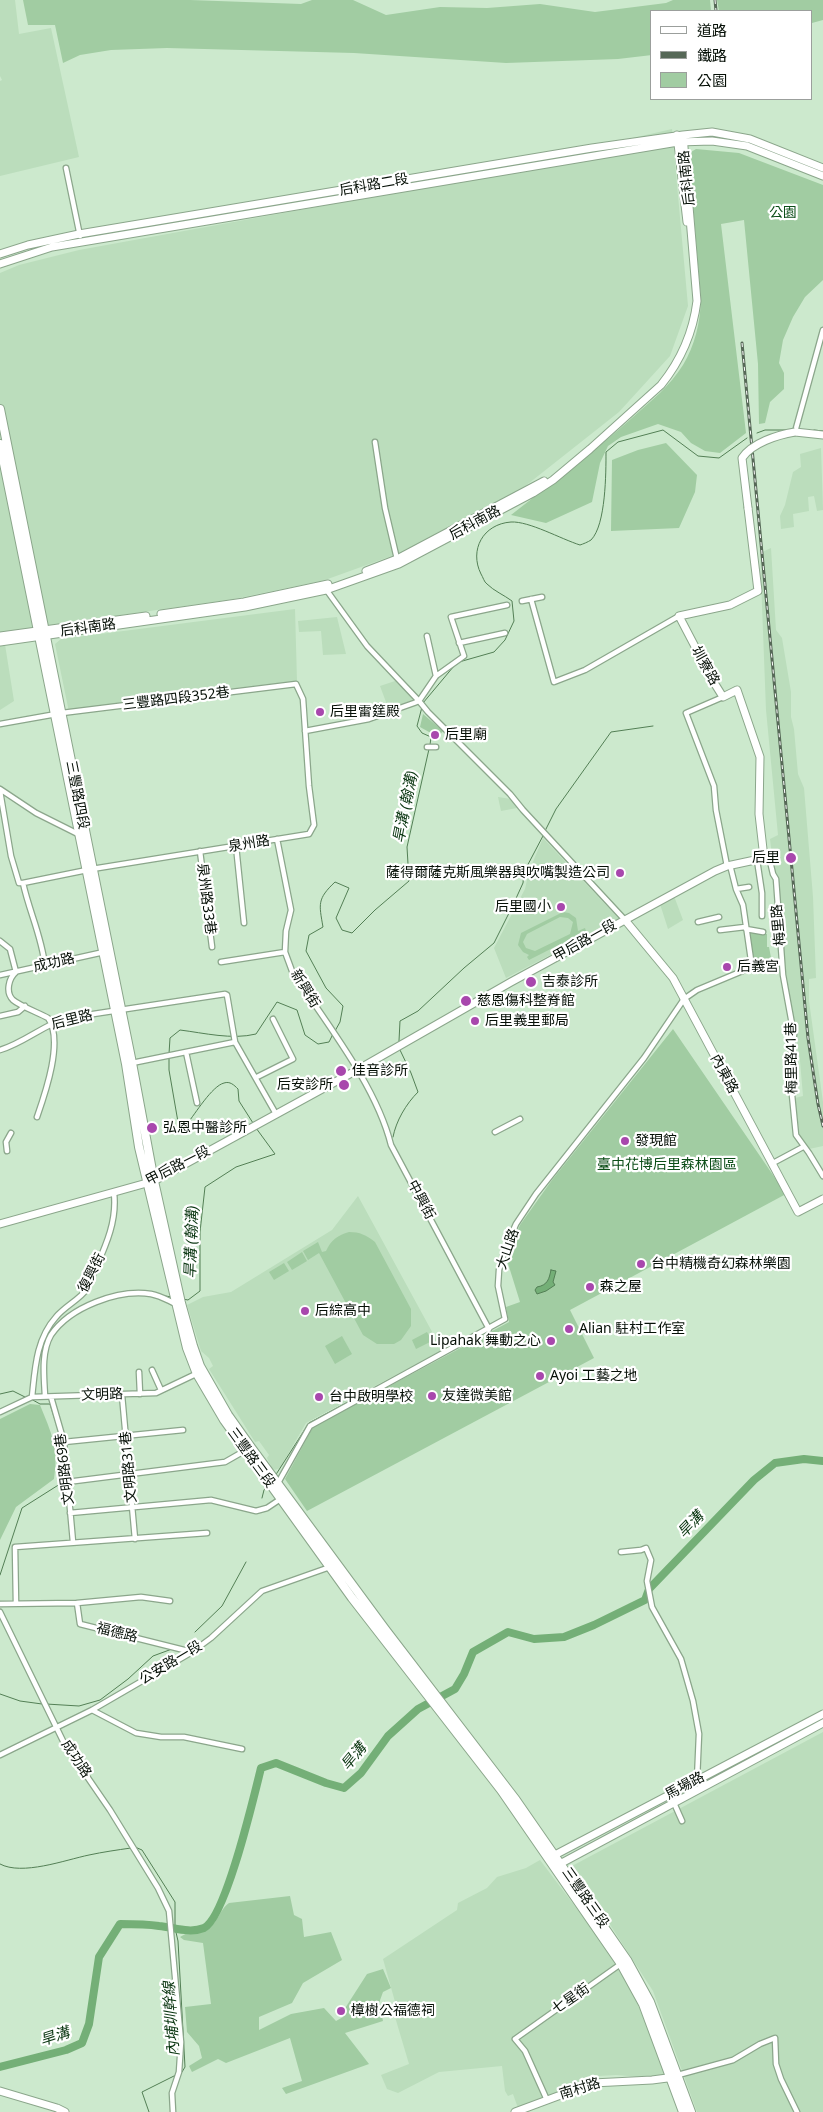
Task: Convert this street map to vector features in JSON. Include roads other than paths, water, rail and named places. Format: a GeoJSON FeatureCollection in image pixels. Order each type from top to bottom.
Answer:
{"type":"FeatureCollection","features":[{"type":"Feature","properties":{"kind":"main road","name":"三豐路四段"},"geometry":{"type":"LineString","coordinates":[[0,409],[5,466]]}},
{"type":"Feature","properties":{"kind":"main road","name":"三豐路四段"},"geometry":{"type":"LineString","coordinates":[[0,444],[59,714],[151,1182]]}},
{"type":"Feature","properties":{"kind":"main road","name":"三豐路三段"},"geometry":{"type":"LineString","coordinates":[[151,1182],[186,1348],[200,1373],[210,1400],[248,1448],[422,1683],[504,1783],[551,1857],[624,1962],[691,2112]]}},
{"type":"Feature","properties":{"kind":"main road","name":"三豐路三段"},"geometry":{"type":"LineString","coordinates":[[674,2077],[683,2112]]}},
{"type":"Feature","properties":{"kind":"street","name":"后科路二段"},"geometry":{"type":"LineString","coordinates":[[0,254],[28,245],[680,139],[748,142]]}},
{"type":"Feature","properties":{"kind":"street","name":"后科南路"},"geometry":{"type":"LineString","coordinates":[[0,636],[245,605],[325,588],[398,561],[548,478],[588,447],[659,382],[679,354],[690,318],[693,300],[688,210],[680,139]]}},
{"type":"Feature","properties":{"kind":"street"},"geometry":{"type":"LineString","coordinates":[[748,142],[823,168]]}},
{"type":"Feature","properties":{"kind":"street"},"geometry":{"type":"LineString","coordinates":[[748,142],[823,176]]}},
{"type":"Feature","properties":{"kind":"street"},"geometry":{"type":"LineString","coordinates":[[66,168],[80,238]]}},
{"type":"Feature","properties":{"kind":"street","name":"后科路二段"},"geometry":{"type":"LineString","coordinates":[[0,264],[80,238]]}},
{"type":"Feature","properties":{"kind":"street"},"geometry":{"type":"LineString","coordinates":[[795,432],[823,330]]}},
{"type":"Feature","properties":{"kind":"street"},"geometry":{"type":"LineString","coordinates":[[531,599],[554,682],[585,670],[679,616],[730,605],[758,590],[741,463],[742,458],[768,439],[795,432],[823,434]]}},
{"type":"Feature","properties":{"kind":"street"},"geometry":{"type":"LineString","coordinates":[[375,442],[385,508],[398,561]]}},
{"type":"Feature","properties":{"kind":"street"},"geometry":{"type":"LineString","coordinates":[[325,588],[367,646],[510,794],[625,920]]}},
{"type":"Feature","properties":{"kind":"street"},"geometry":{"type":"LineString","coordinates":[[522,601],[542,597]]}},
{"type":"Feature","properties":{"kind":"street"},"geometry":{"type":"LineString","coordinates":[[306,731],[369,719],[421,704],[436,676],[464,656],[458,643],[451,617],[508,605]]}},
{"type":"Feature","properties":{"kind":"street","name":"圳寮路"},"geometry":{"type":"LineString","coordinates":[[679,616],[690,640],[723,697],[737,690],[760,757],[759,814],[764,859]]}},
{"type":"Feature","properties":{"kind":"street","name":"后科南路"},"geometry":{"type":"LineString","coordinates":[[0,642],[42,632]]}},
{"type":"Feature","properties":{"kind":"street"},"geometry":{"type":"LineString","coordinates":[[458,643],[505,633]]}},
{"type":"Feature","properties":{"kind":"street"},"geometry":{"type":"LineString","coordinates":[[427,636],[436,676]]}},
{"type":"Feature","properties":{"kind":"street","name":"三豐路四段352巷"},"geometry":{"type":"LineString","coordinates":[[0,724],[59,714],[296,684]]}},
{"type":"Feature","properties":{"kind":"street","name":"泉州路"},"geometry":{"type":"LineString","coordinates":[[23,882],[89,869],[309,834],[313,830],[306,731],[303,699],[296,684]]}},
{"type":"Feature","properties":{"kind":"street"},"geometry":{"type":"LineString","coordinates":[[723,697],[686,713],[714,786],[716,810],[729,865],[742,905],[752,967]]}},
{"type":"Feature","properties":{"kind":"street"},"geometry":{"type":"LineString","coordinates":[[427,746],[436,747]]}},
{"type":"Feature","properties":{"kind":"street"},"geometry":{"type":"LineString","coordinates":[[0,790],[36,813],[81,833]]}},
{"type":"Feature","properties":{"kind":"street"},"geometry":{"type":"LineString","coordinates":[[0,790],[11,856],[19,883],[23,882],[28,909],[43,946],[45,966]]}},
{"type":"Feature","properties":{"kind":"street","name":"新興街"},"geometry":{"type":"LineString","coordinates":[[277,840],[291,910],[286,930],[285,952],[292,971],[357,1070]]}},
{"type":"Feature","properties":{"kind":"street"},"geometry":{"type":"LineString","coordinates":[[236,846],[244,923]]}},
{"type":"Feature","properties":{"kind":"street","name":"泉州路33巷"},"geometry":{"type":"LineString","coordinates":[[200,852],[212,947]]}},
{"type":"Feature","properties":{"kind":"street"},"geometry":{"type":"LineString","coordinates":[[762,916],[764,859]]}},
{"type":"Feature","properties":{"kind":"street","name":"甲后路一段"},"geometry":{"type":"LineString","coordinates":[[0,1224],[151,1182],[357,1070],[708,874],[729,865],[764,859]]}},
{"type":"Feature","properties":{"kind":"street","name":"梅里路"},"geometry":{"type":"LineString","coordinates":[[684,999],[697,990],[752,967],[782,962],[776,879],[764,859]]}},
{"type":"Feature","properties":{"kind":"street"},"geometry":{"type":"LineString","coordinates":[[736,889],[749,887]]}},
{"type":"Feature","properties":{"kind":"street"},"geometry":{"type":"LineString","coordinates":[[698,922],[718,917]]}},
{"type":"Feature","properties":{"kind":"street","name":"內東路"},"geometry":{"type":"LineString","coordinates":[[625,920],[673,978],[798,1212],[823,1199]]}},
{"type":"Feature","properties":{"kind":"street"},"geometry":{"type":"LineString","coordinates":[[720,930],[745,928],[763,932]]}},
{"type":"Feature","properties":{"kind":"street"},"geometry":{"type":"LineString","coordinates":[[0,940],[10,949],[16,972],[11,976],[10,994],[14,1000],[52,1022],[54,1045],[52,1066],[48,1086],[36,1117]]}},
{"type":"Feature","properties":{"kind":"street","name":"成功路"},"geometry":{"type":"LineString","coordinates":[[0,975],[106,952]]}},
{"type":"Feature","properties":{"kind":"street"},"geometry":{"type":"LineString","coordinates":[[221,962],[285,952]]}},
{"type":"Feature","properties":{"kind":"street","name":"梅里路41巷"},"geometry":{"type":"LineString","coordinates":[[782,962],[794,1035],[789,1065],[796,1136],[810,1153],[823,1176]]}},
{"type":"Feature","properties":{"kind":"street","name":"后里路"},"geometry":{"type":"LineString","coordinates":[[0,1050],[14,1045],[52,1022],[225,994],[227,995],[235,1042]]}},
{"type":"Feature","properties":{"kind":"street","name":"大山路"},"geometry":{"type":"LineString","coordinates":[[276,1486],[310,1426],[505,1319],[498,1286],[499,1270],[504,1249],[516,1224],[536,1194],[644,1058],[684,999]]}},
{"type":"Feature","properties":{"kind":"street"},"geometry":{"type":"LineString","coordinates":[[0,1016],[18,1012],[25,1006]]}},
{"type":"Feature","properties":{"kind":"street"},"geometry":{"type":"LineString","coordinates":[[256,1077],[293,1059],[272,1019]]}},
{"type":"Feature","properties":{"kind":"street"},"geometry":{"type":"LineString","coordinates":[[129,1063],[235,1042],[276,1114]]}},
{"type":"Feature","properties":{"kind":"street"},"geometry":{"type":"LineString","coordinates":[[186,1052],[197,1103]]}},
{"type":"Feature","properties":{"kind":"street","name":"中興街"},"geometry":{"type":"LineString","coordinates":[[357,1070],[383,1118],[391,1145],[489,1329]]}},
{"type":"Feature","properties":{"kind":"street"},"geometry":{"type":"LineString","coordinates":[[495,1132],[520,1119]]}},
{"type":"Feature","properties":{"kind":"street"},"geometry":{"type":"LineString","coordinates":[[7,1151],[6,1142],[11,1133]]}},
{"type":"Feature","properties":{"kind":"street"},"geometry":{"type":"LineString","coordinates":[[773,1163],[803,1146]]}},
{"type":"Feature","properties":{"kind":"street","name":"復興街"},"geometry":{"type":"LineString","coordinates":[[32,1397],[38,1351],[45,1336],[56,1317],[83,1295],[87,1289],[110,1237],[115,1204],[114,1193]]}},
{"type":"Feature","properties":{"kind":"street","name":"復興街"},"geometry":{"type":"LineString","coordinates":[[45,1396],[46,1350],[51,1336],[68,1318],[89,1306],[110,1298],[150,1294],[178,1304]]}},
{"type":"Feature","properties":{"kind":"street"},"geometry":{"type":"LineString","coordinates":[[152,1370],[161,1390]]}},
{"type":"Feature","properties":{"kind":"street"},"geometry":{"type":"LineString","coordinates":[[139,1372],[140,1394]]}},
{"type":"Feature","properties":{"kind":"street","name":"文明路"},"geometry":{"type":"LineString","coordinates":[[0,1412],[32,1397],[156,1393],[200,1373]]}},
{"type":"Feature","properties":{"kind":"street","name":"文明路31巷"},"geometry":{"type":"LineString","coordinates":[[122,1395],[135,1539]]}},
{"type":"Feature","properties":{"kind":"street","name":"文明路69巷"},"geometry":{"type":"LineString","coordinates":[[50,1397],[64,1442],[73,1542]]}},
{"type":"Feature","properties":{"kind":"street"},"geometry":{"type":"LineString","coordinates":[[64,1442],[182,1430]]}},
{"type":"Feature","properties":{"kind":"street"},"geometry":{"type":"LineString","coordinates":[[67,1482],[129,1476],[224,1462],[248,1448]]}},
{"type":"Feature","properties":{"kind":"street"},"geometry":{"type":"LineString","coordinates":[[70,1513],[211,1500],[256,1511],[267,1508],[284,1497]]}},
{"type":"Feature","properties":{"kind":"street"},"geometry":{"type":"LineString","coordinates":[[16,1604],[15,1547],[207,1533]]}},
{"type":"Feature","properties":{"kind":"street"},"geometry":{"type":"LineString","coordinates":[[621,1552],[646,1548],[650,1555],[651,1560],[647,1581],[652,1606],[681,1659],[693,1701],[699,1734],[697,1780]]}},
{"type":"Feature","properties":{"kind":"street","name":"公安路一段"},"geometry":{"type":"LineString","coordinates":[[0,1755],[92,1710],[192,1652],[211,1638],[262,1592],[333,1565]]}},
{"type":"Feature","properties":{"kind":"street"},"geometry":{"type":"LineString","coordinates":[[0,1604],[78,1603],[141,1597],[170,1600]]}},
{"type":"Feature","properties":{"kind":"street","name":"福德路"},"geometry":{"type":"LineString","coordinates":[[78,1603],[80,1624],[192,1652]]}},
{"type":"Feature","properties":{"kind":"street","name":"成功路"},"geometry":{"type":"LineString","coordinates":[[0,1612],[64,1743],[110,1810],[169,1911],[181,2042],[179,2072],[172,2093],[173,2112]]}},
{"type":"Feature","properties":{"kind":"street"},"geometry":{"type":"LineString","coordinates":[[92,1710],[136,1733],[161,1738],[184,1737],[242,1749]]}},
{"type":"Feature","properties":{"kind":"street","name":"馬場路"},"geometry":{"type":"LineString","coordinates":[[551,1857],[823,1714]]}},
{"type":"Feature","properties":{"kind":"street","name":"馬場路"},"geometry":{"type":"LineString","coordinates":[[557,1865],[823,1724]]}},
{"type":"Feature","properties":{"kind":"street"},"geometry":{"type":"LineString","coordinates":[[674,1803],[682,1821]]}},
{"type":"Feature","properties":{"kind":"street","name":"七星街"},"geometry":{"type":"LineString","coordinates":[[547,2100],[525,2051],[515,2039],[624,1962]]}},
{"type":"Feature","properties":{"kind":"street"},"geometry":{"type":"LineString","coordinates":[[674,2077],[733,2060],[760,2044],[775,2038],[776,2064],[796,2112]]}},
{"type":"Feature","properties":{"kind":"street","name":"南村路"},"geometry":{"type":"LineString","coordinates":[[515,2112],[594,2082],[674,2077]]}},
{"type":"Feature","properties":{"kind":"street"},"geometry":{"type":"LineString","coordinates":[[0,2091],[65,2112]]}},
{"type":"Feature","properties":{"kind":"waterway","name":"旱溝 (翰溝)"},"geometry":{"type":"LineString","coordinates":[[459,662],[494,652],[505,640],[514,621],[512,601],[486,583],[478,565],[478,548],[486,533],[501,524],[518,522],[581,545],[591,540],[600,523],[604,498],[606,452],[618,442],[663,430],[698,456],[719,458],[747,438]]}},
{"type":"Feature","properties":{"kind":"waterway","name":"旱溝 (翰溝)"},"geometry":{"type":"LineString","coordinates":[[757,433],[765,430],[787,430]]}},
{"type":"Feature","properties":{"kind":"waterway","name":"旱溝 (翰溝)"},"geometry":{"type":"LineString","coordinates":[[814,430],[823,431]]}},
{"type":"Feature","properties":{"kind":"waterway","name":"旱溝 (翰溝)"},"geometry":{"type":"LineString","coordinates":[[423,703],[454,666]]}},
{"type":"Feature","properties":{"kind":"waterway","name":"旱溝 (翰溝)"},"geometry":{"type":"LineString","coordinates":[[422,707],[417,726],[422,733],[431,737],[430,745]]}},
{"type":"Feature","properties":{"kind":"waterway"},"geometry":{"type":"LineString","coordinates":[[545,831],[556,809],[611,732],[653,726]]}},
{"type":"Feature","properties":{"kind":"waterway","name":"旱溝 (翰溝)"},"geometry":{"type":"LineString","coordinates":[[335,1031],[340,1022],[343,1006],[326,988],[306,951],[309,935],[323,927],[320,907],[322,898],[335,882],[349,888],[336,918],[342,930],[352,933],[409,881],[407,847],[429,749]]}},
{"type":"Feature","properties":{"kind":"waterway"},"geometry":{"type":"LineString","coordinates":[[399,1041],[400,1021],[418,1011],[494,943],[523,883],[524,872],[544,834]]}},
{"type":"Feature","properties":{"kind":"waterway","name":"旱溝 (翰溝)"},"geometry":{"type":"LineString","coordinates":[[169,1054],[170,1038],[180,1030],[228,1036],[256,1034],[277,1002],[297,1010],[305,1035],[318,1044],[329,1042],[333,1034]]}},
{"type":"Feature","properties":{"kind":"waterway"},"geometry":{"type":"LineString","coordinates":[[393,1137],[402,1113],[418,1092],[400,1050]]}},
{"type":"Feature","properties":{"kind":"waterway","name":"旱溝 (翰溝)"},"geometry":{"type":"LineString","coordinates":[[169,1058],[169,1070],[178,1122],[187,1124],[214,1089],[219,1085],[228,1083],[238,1089],[239,1101],[253,1123]]}},
{"type":"Feature","properties":{"kind":"waterway","name":"旱溝 (翰溝)"},"geometry":{"type":"LineString","coordinates":[[183,1299],[188,1300],[200,1291],[200,1232],[205,1187],[236,1167],[275,1154],[256,1128]]}},
{"type":"Feature","properties":{"kind":"waterway","name":"旱溝 (翰溝)"},"geometry":{"type":"LineString","coordinates":[[165,1296],[172,1297]]}},
{"type":"Feature","properties":{"kind":"waterway"},"geometry":{"type":"LineString","coordinates":[[275,1476],[309,1423],[400,1374]]}},
{"type":"Feature","properties":{"kind":"waterway"},"geometry":{"type":"LineString","coordinates":[[0,1394],[13,1391],[27,1398]]}},
{"type":"Feature","properties":{"kind":"waterway"},"geometry":{"type":"LineString","coordinates":[[0,1575],[22,1508],[60,1484],[61,1439],[50,1404],[40,1404],[31,1399]]}},
{"type":"Feature","properties":{"kind":"waterway","name":"旱溝"},"geometry":{"type":"LineString","coordinates":[[0,2067],[66,2050],[82,2043],[89,2024],[99,1957],[120,1924],[198,1930],[204,1928],[212,1919],[230,1880],[246,1828],[261,1768],[276,1763],[326,1783],[344,1788],[361,1773],[388,1736],[418,1709],[455,1689],[464,1674],[473,1652],[508,1632],[534,1639],[564,1637],[594,1625],[645,1600],[649,1589],[754,1480],[775,1463],[804,1459],[823,1461]]}},
{"type":"Feature","properties":{"kind":"waterway"},"geometry":{"type":"LineString","coordinates":[[262,1498],[264,1490],[268,1485]]}},
{"type":"Feature","properties":{"kind":"waterway"},"geometry":{"type":"LineString","coordinates":[[195,1632],[222,1606],[246,1562]]}},
{"type":"Feature","properties":{"kind":"waterway"},"geometry":{"type":"LineString","coordinates":[[46,1704],[79,1706],[100,1700],[128,1679],[153,1656],[172,1649]]}},
{"type":"Feature","properties":{"kind":"waterway"},"geometry":{"type":"LineString","coordinates":[[0,1694],[20,1701],[42,1704]]}},
{"type":"Feature","properties":{"kind":"waterway","name":"內埔圳幹線"},"geometry":{"type":"LineString","coordinates":[[135,1847],[142,1850],[175,1902],[175,1928],[178,1941],[185,2067],[182,2072]]}},
{"type":"Feature","properties":{"kind":"waterway"},"geometry":{"type":"LineString","coordinates":[[0,1864],[9,1867],[32,1868],[131,1848]]}},
{"type":"Feature","properties":{"kind":"waterway","name":"內埔圳幹線"},"geometry":{"type":"LineString","coordinates":[[149,2112],[142,2092],[176,2075]]}},
{"type":"Feature","properties":{"kind":"railway"},"geometry":{"type":"LineString","coordinates":[[715,0],[716,10]]}},
{"type":"Feature","properties":{"kind":"railway"},"geometry":{"type":"LineString","coordinates":[[742,343],[808,1038],[823,1126]]}},
{"type":"Feature","properties":{"kind":"place","name":"后里雷筳殿"},"geometry":{"type":"Point","coordinates":[320,712]}},
{"type":"Feature","properties":{"kind":"place","name":"后里廟"},"geometry":{"type":"Point","coordinates":[435,735]}},
{"type":"Feature","properties":{"kind":"place","name":"后里"},"geometry":{"type":"Point","coordinates":[791,858]}},
{"type":"Feature","properties":{"kind":"place","name":"薩得爾薩克斯風樂器與吹嘴製造公司"},"geometry":{"type":"Point","coordinates":[620,873]}},
{"type":"Feature","properties":{"kind":"place","name":"后里國小"},"geometry":{"type":"Point","coordinates":[561,907]}},
{"type":"Feature","properties":{"kind":"place","name":"后義宮"},"geometry":{"type":"Point","coordinates":[727,967]}},
{"type":"Feature","properties":{"kind":"place","name":"吉泰診所"},"geometry":{"type":"Point","coordinates":[531,982]}},
{"type":"Feature","properties":{"kind":"place","name":"慈恩傷科整脊館"},"geometry":{"type":"Point","coordinates":[466,1001]}},
{"type":"Feature","properties":{"kind":"place","name":"后里義里郵局"},"geometry":{"type":"Point","coordinates":[475,1021]}},
{"type":"Feature","properties":{"kind":"place","name":"佳音診所"},"geometry":{"type":"Point","coordinates":[341,1071]}},
{"type":"Feature","properties":{"kind":"place","name":"后安診所"},"geometry":{"type":"Point","coordinates":[344,1085]}},
{"type":"Feature","properties":{"kind":"place","name":"弘恩中醫診所"},"geometry":{"type":"Point","coordinates":[152,1128]}},
{"type":"Feature","properties":{"kind":"place","name":"發現館"},"geometry":{"type":"Point","coordinates":[625,1141]}},
{"type":"Feature","properties":{"kind":"place","name":"台中精機奇幻森林樂園"},"geometry":{"type":"Point","coordinates":[641,1264]}},
{"type":"Feature","properties":{"kind":"place","name":"森之屋"},"geometry":{"type":"Point","coordinates":[590,1287]}},
{"type":"Feature","properties":{"kind":"place","name":"后綜高中"},"geometry":{"type":"Point","coordinates":[305,1311]}},
{"type":"Feature","properties":{"kind":"place","name":"Alian 駐村工作室"},"geometry":{"type":"Point","coordinates":[569,1329]}},
{"type":"Feature","properties":{"kind":"place","name":"Lipahak 舞動之心"},"geometry":{"type":"Point","coordinates":[551,1341]}},
{"type":"Feature","properties":{"kind":"place","name":"Ayoi 工藝之地"},"geometry":{"type":"Point","coordinates":[540,1376]}},
{"type":"Feature","properties":{"kind":"place","name":"友達微美館"},"geometry":{"type":"Point","coordinates":[432,1396]}},
{"type":"Feature","properties":{"kind":"place","name":"台中啟明學校"},"geometry":{"type":"Point","coordinates":[319,1397]}},
{"type":"Feature","properties":{"kind":"place","name":"樟樹公福德祠"},"geometry":{"type":"Point","coordinates":[341,2011]}},
{"type":"Feature","properties":{"kind":"park label","name":"公園"},"geometry":{"type":"Point","coordinates":[783,213]}},
{"type":"Feature","properties":{"kind":"park label","name":"臺中花博后里森林園區"},"geometry":{"type":"Point","coordinates":[667,1165]}}]}
